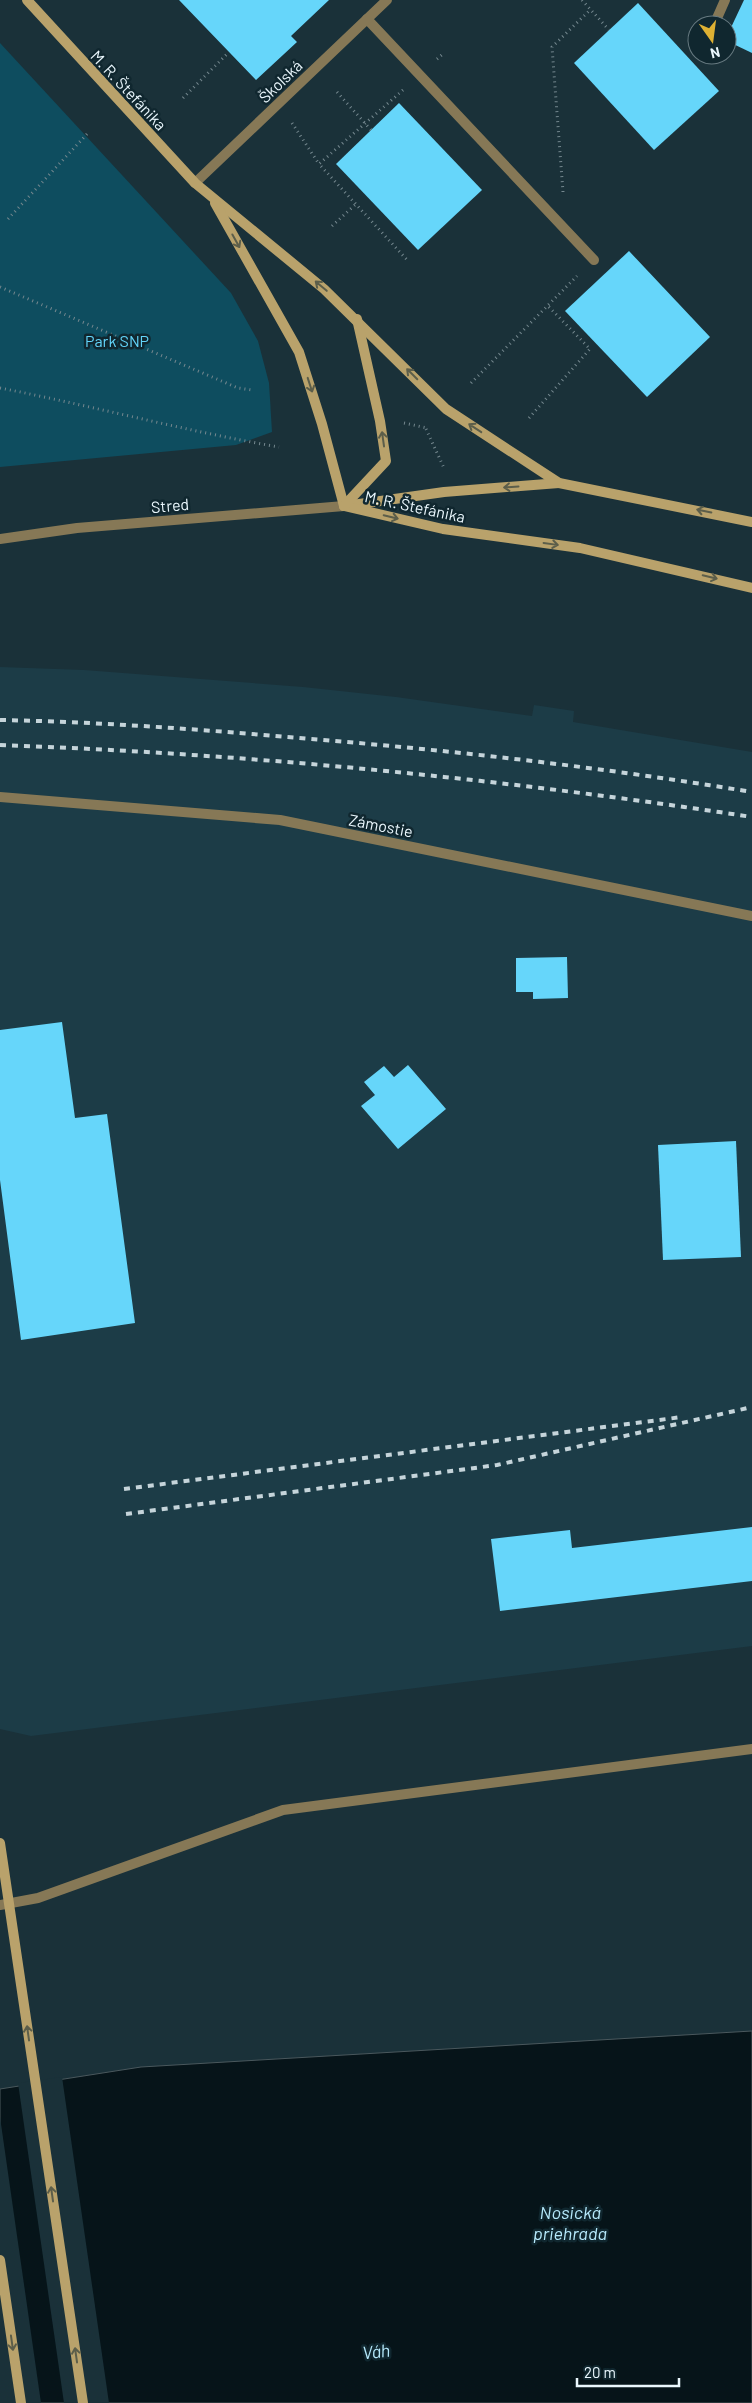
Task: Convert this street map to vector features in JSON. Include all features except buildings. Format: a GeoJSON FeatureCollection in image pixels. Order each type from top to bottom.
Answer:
{"type":"FeatureCollection","features":[{"type":"Feature","properties":{"kind":"street","name":"M. R. Štefánika"},"geometry":{"type":"LineString","coordinates":[[27,0],[195,183],[357,318],[446,409],[559,483],[752,522]]}},
{"type":"Feature","properties":{"kind":"street","name":"Školská"},"geometry":{"type":"LineString","coordinates":[[195,183],[387,0]]}},
{"type":"Feature","properties":{"kind":"street"},"geometry":{"type":"LineString","coordinates":[[718,15],[725,0]]}},
{"type":"Feature","properties":{"kind":"street"},"geometry":{"type":"LineString","coordinates":[[367,19],[594,260]]}},
{"type":"Feature","properties":{"kind":"street","name":"M. R. Štefánika"},"geometry":{"type":"LineString","coordinates":[[212,198],[299,352],[322,424],[344,506],[443,529],[580,548],[752,588]]}},
{"type":"Feature","properties":{"kind":"street"},"geometry":{"type":"LineString","coordinates":[[344,506],[386,461],[380,421],[357,318]]}},
{"type":"Feature","properties":{"kind":"street"},"geometry":{"type":"LineString","coordinates":[[344,506],[444,492],[559,483]]}},
{"type":"Feature","properties":{"kind":"street","name":"Stred"},"geometry":{"type":"LineString","coordinates":[[0,539],[77,528],[344,506]]}},
{"type":"Feature","properties":{"kind":"street","name":"Zámostie"},"geometry":{"type":"LineString","coordinates":[[0,797],[280,820],[752,916]]}},
{"type":"Feature","properties":{"kind":"street"},"geometry":{"type":"LineString","coordinates":[[0,1905],[38,1898],[283,1810],[752,1749]]}},
{"type":"Feature","properties":{"kind":"street"},"geometry":{"type":"LineString","coordinates":[[0,1843],[83,2403]]}},
{"type":"Feature","properties":{"kind":"street"},"geometry":{"type":"LineString","coordinates":[[0,2260],[20,2403]]}},
{"type":"Feature","properties":{"kind":"path"},"geometry":{"type":"LineString","coordinates":[[582,0],[609,30]]}},
{"type":"Feature","properties":{"kind":"path"},"geometry":{"type":"LineString","coordinates":[[563,228],[563,181],[552,47],[590,10]]}},
{"type":"Feature","properties":{"kind":"path"},"geometry":{"type":"LineString","coordinates":[[183,98],[229,52]]}},
{"type":"Feature","properties":{"kind":"path"},"geometry":{"type":"LineString","coordinates":[[319,164],[444,53]]}},
{"type":"Feature","properties":{"kind":"path"},"geometry":{"type":"LineString","coordinates":[[336,92],[372,130]]}},
{"type":"Feature","properties":{"kind":"path"},"geometry":{"type":"LineString","coordinates":[[298,129],[319,164],[410,262]]}},
{"type":"Feature","properties":{"kind":"path"},"geometry":{"type":"LineString","coordinates":[[8,219],[88,132]]}},
{"type":"Feature","properties":{"kind":"path"},"geometry":{"type":"LineString","coordinates":[[332,226],[356,204]]}},
{"type":"Feature","properties":{"kind":"path"},"geometry":{"type":"LineString","coordinates":[[471,383],[594,260]]}},
{"type":"Feature","properties":{"kind":"path"},"geometry":{"type":"LineString","coordinates":[[0,287],[238,388],[252,390]]}},
{"type":"Feature","properties":{"kind":"path"},"geometry":{"type":"LineString","coordinates":[[529,418],[590,349],[547,305]]}},
{"type":"Feature","properties":{"kind":"path"},"geometry":{"type":"LineString","coordinates":[[0,388],[78,403],[224,437],[279,446]]}},
{"type":"Feature","properties":{"kind":"path"},"geometry":{"type":"LineString","coordinates":[[401,423],[426,429]]}},
{"type":"Feature","properties":{"kind":"path"},"geometry":{"type":"LineString","coordinates":[[426,429],[431,424]]}},
{"type":"Feature","properties":{"kind":"path"},"geometry":{"type":"LineString","coordinates":[[426,429],[444,468]]}},
{"type":"Feature","properties":{"kind":"shaded area"},"geometry":{"type":"Polygon","coordinates":[[[0,667],[84,670],[303,687],[396,697],[532,716],[534,705],[574,711],[573,722],[752,752],[752,1646],[31,1736],[0,1729],[0,667]]]}},
{"type":"Feature","properties":{"kind":"green space","name":"Park SNP"},"geometry":{"type":"Polygon","coordinates":[[[0,43],[231,293],[258,341],[269,383],[272,432],[236,445],[0,467],[0,43]]]}},
{"type":"Feature","properties":{"kind":"water","name":"Nosická priehrada"},"geometry":{"type":"Polygon","coordinates":[[[752,2031],[752,2403],[0,2403],[0,2089],[141,2067],[752,2031]]]}},
{"type":"Feature","properties":{"kind":"pier"},"geometry":{"type":"Polygon","coordinates":[[[62,2077],[109,2403],[64,2403],[18,2083],[62,2077]]]}},
{"type":"Feature","properties":{"kind":"pier"},"geometry":{"type":"Polygon","coordinates":[[[0,2117],[41,2403],[0,2403],[0,2117]]]}},
{"type":"Feature","properties":{"kind":"railway"},"geometry":{"type":"LineString","coordinates":[[0,720],[156,727],[422,749],[587,768],[752,792]]}},
{"type":"Feature","properties":{"kind":"railway"},"geometry":{"type":"LineString","coordinates":[[0,745],[189,755],[377,770],[565,791],[752,817]]}},
{"type":"Feature","properties":{"kind":"railway"},"geometry":{"type":"LineString","coordinates":[[126,1514],[497,1465],[752,1407]]}},
{"type":"Feature","properties":{"kind":"railway"},"geometry":{"type":"LineString","coordinates":[[124,1489],[682,1417]]}},
{"type":"Feature","properties":{"kind":"water label","name":"Váh"},"geometry":{"type":"Point","coordinates":[376,2351]}}]}
